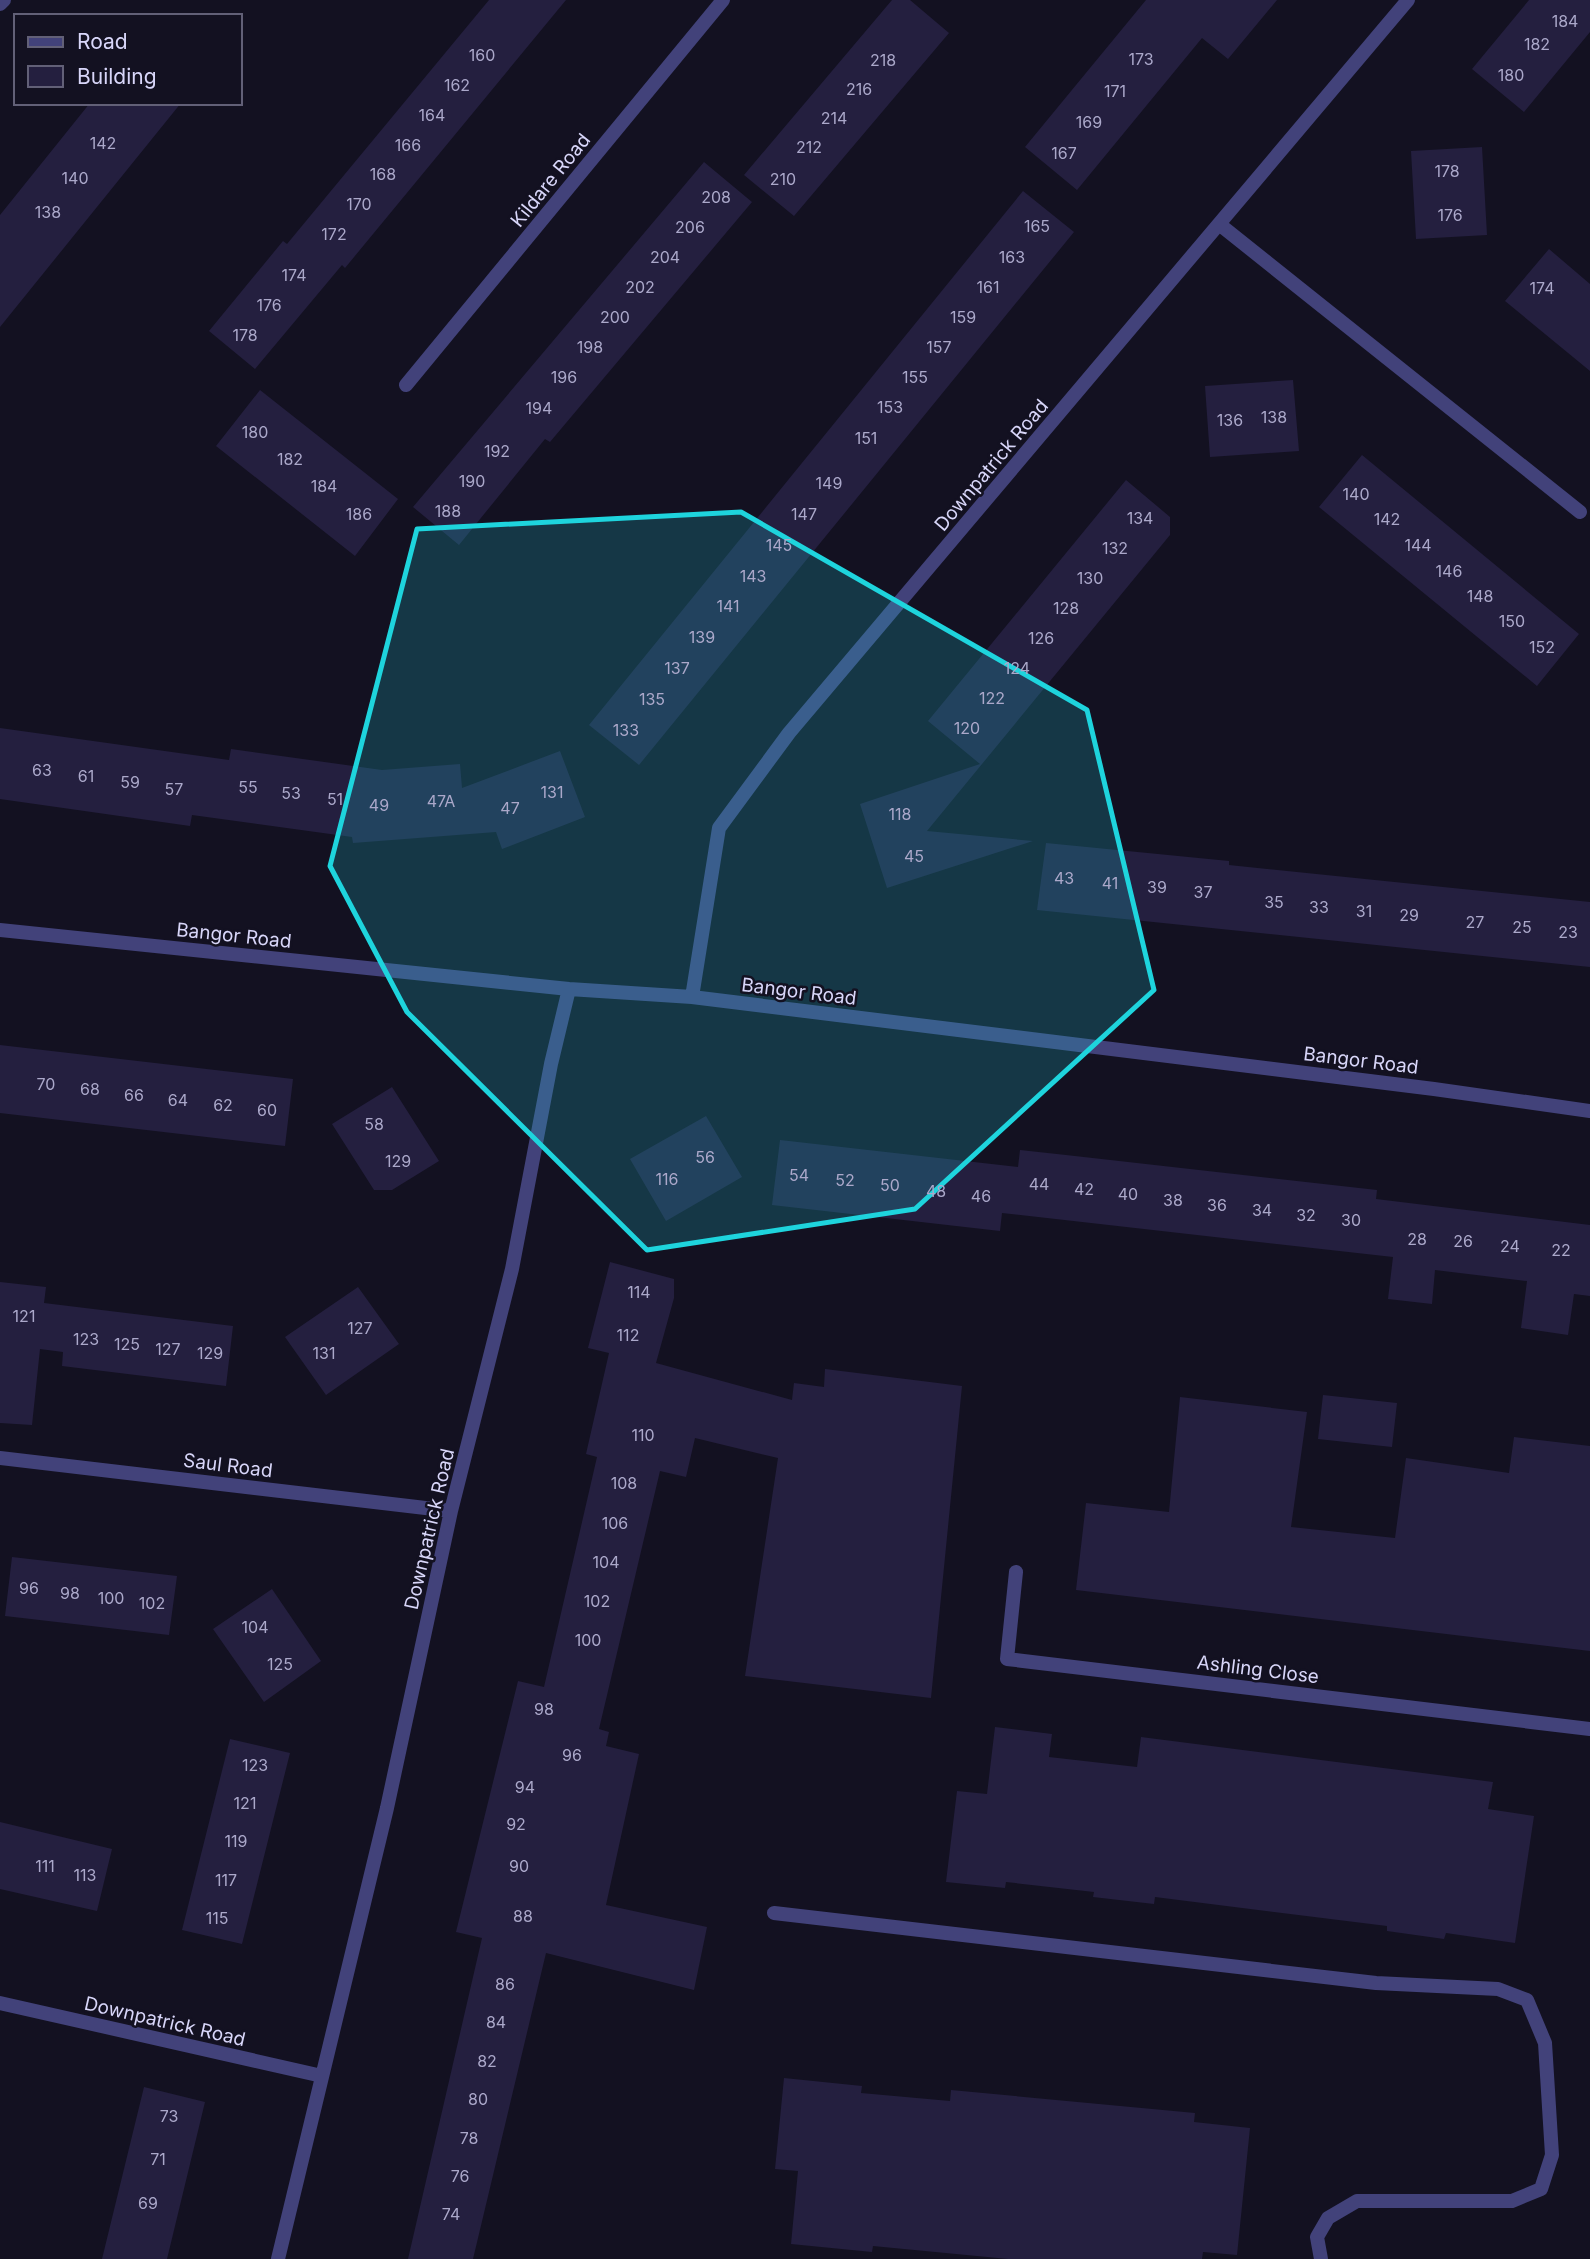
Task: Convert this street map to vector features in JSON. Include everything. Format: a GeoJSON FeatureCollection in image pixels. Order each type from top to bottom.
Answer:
{"type":"FeatureCollection","features":[{"type":"Feature","properties":{"kind":"street"},"geometry":{"type":"LineString","coordinates":[[0,4],[4,0]]}},
{"type":"Feature","properties":{"kind":"street","name":"Kildare Road"},"geometry":{"type":"LineString","coordinates":[[406,385],[723,0]]}},
{"type":"Feature","properties":{"kind":"street","name":"Downpatrick Road"},"geometry":{"type":"LineString","coordinates":[[692,997],[719,828],[789,733],[1408,0]]}},
{"type":"Feature","properties":{"kind":"street"},"geometry":{"type":"LineString","coordinates":[[1219,225],[1580,512]]}},
{"type":"Feature","properties":{"kind":"street","name":"Bangor Road"},"geometry":{"type":"LineString","coordinates":[[0,930],[569,989],[692,997],[1434,1089],[1590,1111]]}},
{"type":"Feature","properties":{"kind":"street","name":"Downpatrick Road"},"geometry":{"type":"LineString","coordinates":[[278,2259],[387,1808],[451,1511],[512,1269],[551,1064],[569,989]]}},
{"type":"Feature","properties":{"kind":"street","name":"Saul Road"},"geometry":{"type":"LineString","coordinates":[[0,1458],[451,1511]]}},
{"type":"Feature","properties":{"kind":"street","name":"Ashling Close"},"geometry":{"type":"LineString","coordinates":[[1016,1572],[1007,1658],[1590,1729]]}},
{"type":"Feature","properties":{"kind":"street"},"geometry":{"type":"LineString","coordinates":[[774,1913],[1376,1983],[1498,1989],[1527,2000],[1545,2043],[1552,2155],[1541,2189],[1512,2202],[1357,2201],[1328,2218],[1317,2237],[1321,2259]]}},
{"type":"Feature","properties":{"kind":"street","name":"Downpatrick Road"},"geometry":{"type":"LineString","coordinates":[[0,2003],[322,2076]]}},
{"type":"Feature","properties":{"kind":"highlighted area"},"geometry":{"type":"Polygon","coordinates":[[[741,512],[1087,710],[1154,990],[915,1209],[647,1250],[407,1012],[330,866],[417,529],[741,512]]]}},
{"type":"Feature","properties":{"kind":"building"},"geometry":{"type":"Polygon","coordinates":[[[489,0],[566,0],[345,268],[342,265],[255,369],[209,331],[283,241],[287,244],[489,0]]]}},
{"type":"Feature","properties":{"kind":"building"},"geometry":{"type":"Polygon","coordinates":[[[892,0],[910,0],[949,33],[794,216],[744,175],[892,0]]]}},
{"type":"Feature","properties":{"kind":"building"},"geometry":{"type":"Polygon","coordinates":[[[1146,0],[1277,0],[1228,59],[1202,38],[1077,190],[1025,147],[1146,0]]]}},
{"type":"Feature","properties":{"kind":"building"},"geometry":{"type":"Polygon","coordinates":[[[1529,0],[1590,0],[1590,32],[1524,112],[1472,69],[1529,0]]]}},
{"type":"Feature","properties":{"kind":"building"},"geometry":{"type":"Polygon","coordinates":[[[88,105],[179,105],[0,327],[0,215],[88,105]]]}},
{"type":"Feature","properties":{"kind":"building"},"geometry":{"type":"Polygon","coordinates":[[[1482,147],[1487,235],[1416,239],[1411,151],[1482,147]]]}},
{"type":"Feature","properties":{"kind":"building"},"geometry":{"type":"Polygon","coordinates":[[[704,162],[752,202],[550,442],[545,439],[459,545],[413,507],[704,162]]]}},
{"type":"Feature","properties":{"kind":"building"},"geometry":{"type":"Polygon","coordinates":[[[1023,191],[1074,232],[639,765],[589,725],[1023,191]]]}},
{"type":"Feature","properties":{"kind":"building"},"geometry":{"type":"Polygon","coordinates":[[[1549,249],[1590,284],[1590,371],[1505,301],[1549,249]]]}},
{"type":"Feature","properties":{"kind":"building"},"geometry":{"type":"Polygon","coordinates":[[[1293,380],[1299,451],[1210,457],[1205,386],[1293,380]]]}},
{"type":"Feature","properties":{"kind":"building"},"geometry":{"type":"Polygon","coordinates":[[[260,390],[398,499],[355,556],[216,446],[260,390]]]}},
{"type":"Feature","properties":{"kind":"building"},"geometry":{"type":"Polygon","coordinates":[[[1362,455],[1579,634],[1537,686],[1319,507],[1362,455]]]}},
{"type":"Feature","properties":{"kind":"building"},"geometry":{"type":"Polygon","coordinates":[[[1126,480],[1170,517],[1170,535],[927,831],[1033,841],[887,888],[860,804],[980,764],[928,721],[1126,480]]]}},
{"type":"Feature","properties":{"kind":"building"},"geometry":{"type":"Polygon","coordinates":[[[0,728],[229,760],[231,749],[382,770],[460,764],[462,788],[560,751],[585,817],[502,849],[496,832],[353,843],[352,837],[192,815],[190,826],[0,799],[0,728]]]}},
{"type":"Feature","properties":{"kind":"building"},"geometry":{"type":"Polygon","coordinates":[[[1046,843],[1229,861],[1229,865],[1590,902],[1590,967],[1037,910],[1046,843]]]}},
{"type":"Feature","properties":{"kind":"building"},"geometry":{"type":"Polygon","coordinates":[[[0,1045],[293,1079],[285,1146],[0,1113],[0,1045]]]}},
{"type":"Feature","properties":{"kind":"building"},"geometry":{"type":"Polygon","coordinates":[[[392,1087],[439,1161],[392,1190],[374,1190],[332,1124],[392,1087]]]}},
{"type":"Feature","properties":{"kind":"building"},"geometry":{"type":"Polygon","coordinates":[[[706,1116],[742,1177],[666,1221],[630,1159],[706,1116]]]}},
{"type":"Feature","properties":{"kind":"building"},"geometry":{"type":"Polygon","coordinates":[[[780,1140],[1018,1167],[1020,1150],[1377,1190],[1376,1199],[1590,1225],[1590,1296],[1574,1294],[1568,1335],[1521,1328],[1527,1281],[1435,1270],[1432,1304],[1388,1299],[1393,1257],[1002,1213],[1000,1231],[772,1205],[780,1140]]]}},
{"type":"Feature","properties":{"kind":"building"},"geometry":{"type":"Polygon","coordinates":[[[610,1262],[674,1279],[674,1298],[656,1363],[792,1400],[794,1383],[824,1387],[825,1369],[962,1386],[931,1698],[745,1676],[778,1458],[695,1438],[686,1477],[660,1471],[599,1729],[609,1732],[606,1746],[639,1754],[606,1905],[707,1927],[694,1990],[546,1953],[473,2259],[408,2259],[482,1938],[456,1932],[518,1681],[544,1687],[597,1457],[586,1454],[609,1353],[588,1348],[610,1262]]]}},
{"type":"Feature","properties":{"kind":"building"},"geometry":{"type":"Polygon","coordinates":[[[0,1282],[46,1287],[44,1303],[233,1326],[226,1386],[62,1366],[63,1352],[40,1349],[32,1425],[0,1423],[0,1282]]]}},
{"type":"Feature","properties":{"kind":"building"},"geometry":{"type":"Polygon","coordinates":[[[358,1287],[399,1344],[326,1395],[285,1337],[358,1287]]]}},
{"type":"Feature","properties":{"kind":"building"},"geometry":{"type":"Polygon","coordinates":[[[1323,1395],[1397,1403],[1392,1447],[1318,1439],[1323,1395]]]}},
{"type":"Feature","properties":{"kind":"building"},"geometry":{"type":"Polygon","coordinates":[[[1180,1397],[1307,1412],[1291,1527],[1395,1538],[1406,1458],[1509,1473],[1514,1437],[1590,1446],[1590,1651],[1076,1590],[1086,1503],[1169,1512],[1180,1397]]]}},
{"type":"Feature","properties":{"kind":"building"},"geometry":{"type":"Polygon","coordinates":[[[12,1557],[177,1576],[169,1635],[5,1616],[12,1557]]]}},
{"type":"Feature","properties":{"kind":"building"},"geometry":{"type":"Polygon","coordinates":[[[272,1589],[321,1661],[264,1702],[213,1629],[272,1589]]]}},
{"type":"Feature","properties":{"kind":"building"},"geometry":{"type":"Polygon","coordinates":[[[995,1727],[1052,1734],[1049,1757],[1137,1767],[1141,1737],[1493,1782],[1488,1809],[1534,1816],[1515,1943],[1446,1933],[1444,1939],[1387,1931],[1387,1926],[1155,1897],[1154,1904],[1093,1897],[1094,1892],[1006,1882],[1005,1888],[946,1882],[957,1791],[987,1794],[995,1727]]]}},
{"type":"Feature","properties":{"kind":"building"},"geometry":{"type":"Polygon","coordinates":[[[230,1739],[290,1753],[242,1944],[182,1930],[230,1739]]]}},
{"type":"Feature","properties":{"kind":"building"},"geometry":{"type":"Polygon","coordinates":[[[0,1822],[112,1849],[97,1911],[0,1889],[0,1822]]]}},
{"type":"Feature","properties":{"kind":"building"},"geometry":{"type":"Polygon","coordinates":[[[784,2078],[862,2086],[861,2093],[950,2101],[951,2090],[1195,2113],[1194,2122],[1250,2128],[1237,2255],[1203,2252],[1202,2259],[1008,2259],[873,2246],[872,2252],[791,2244],[798,2171],[775,2169],[784,2078]]]}},
{"type":"Feature","properties":{"kind":"building"},"geometry":{"type":"Polygon","coordinates":[[[144,2087],[205,2102],[167,2259],[102,2259],[144,2087]]]}}]}
